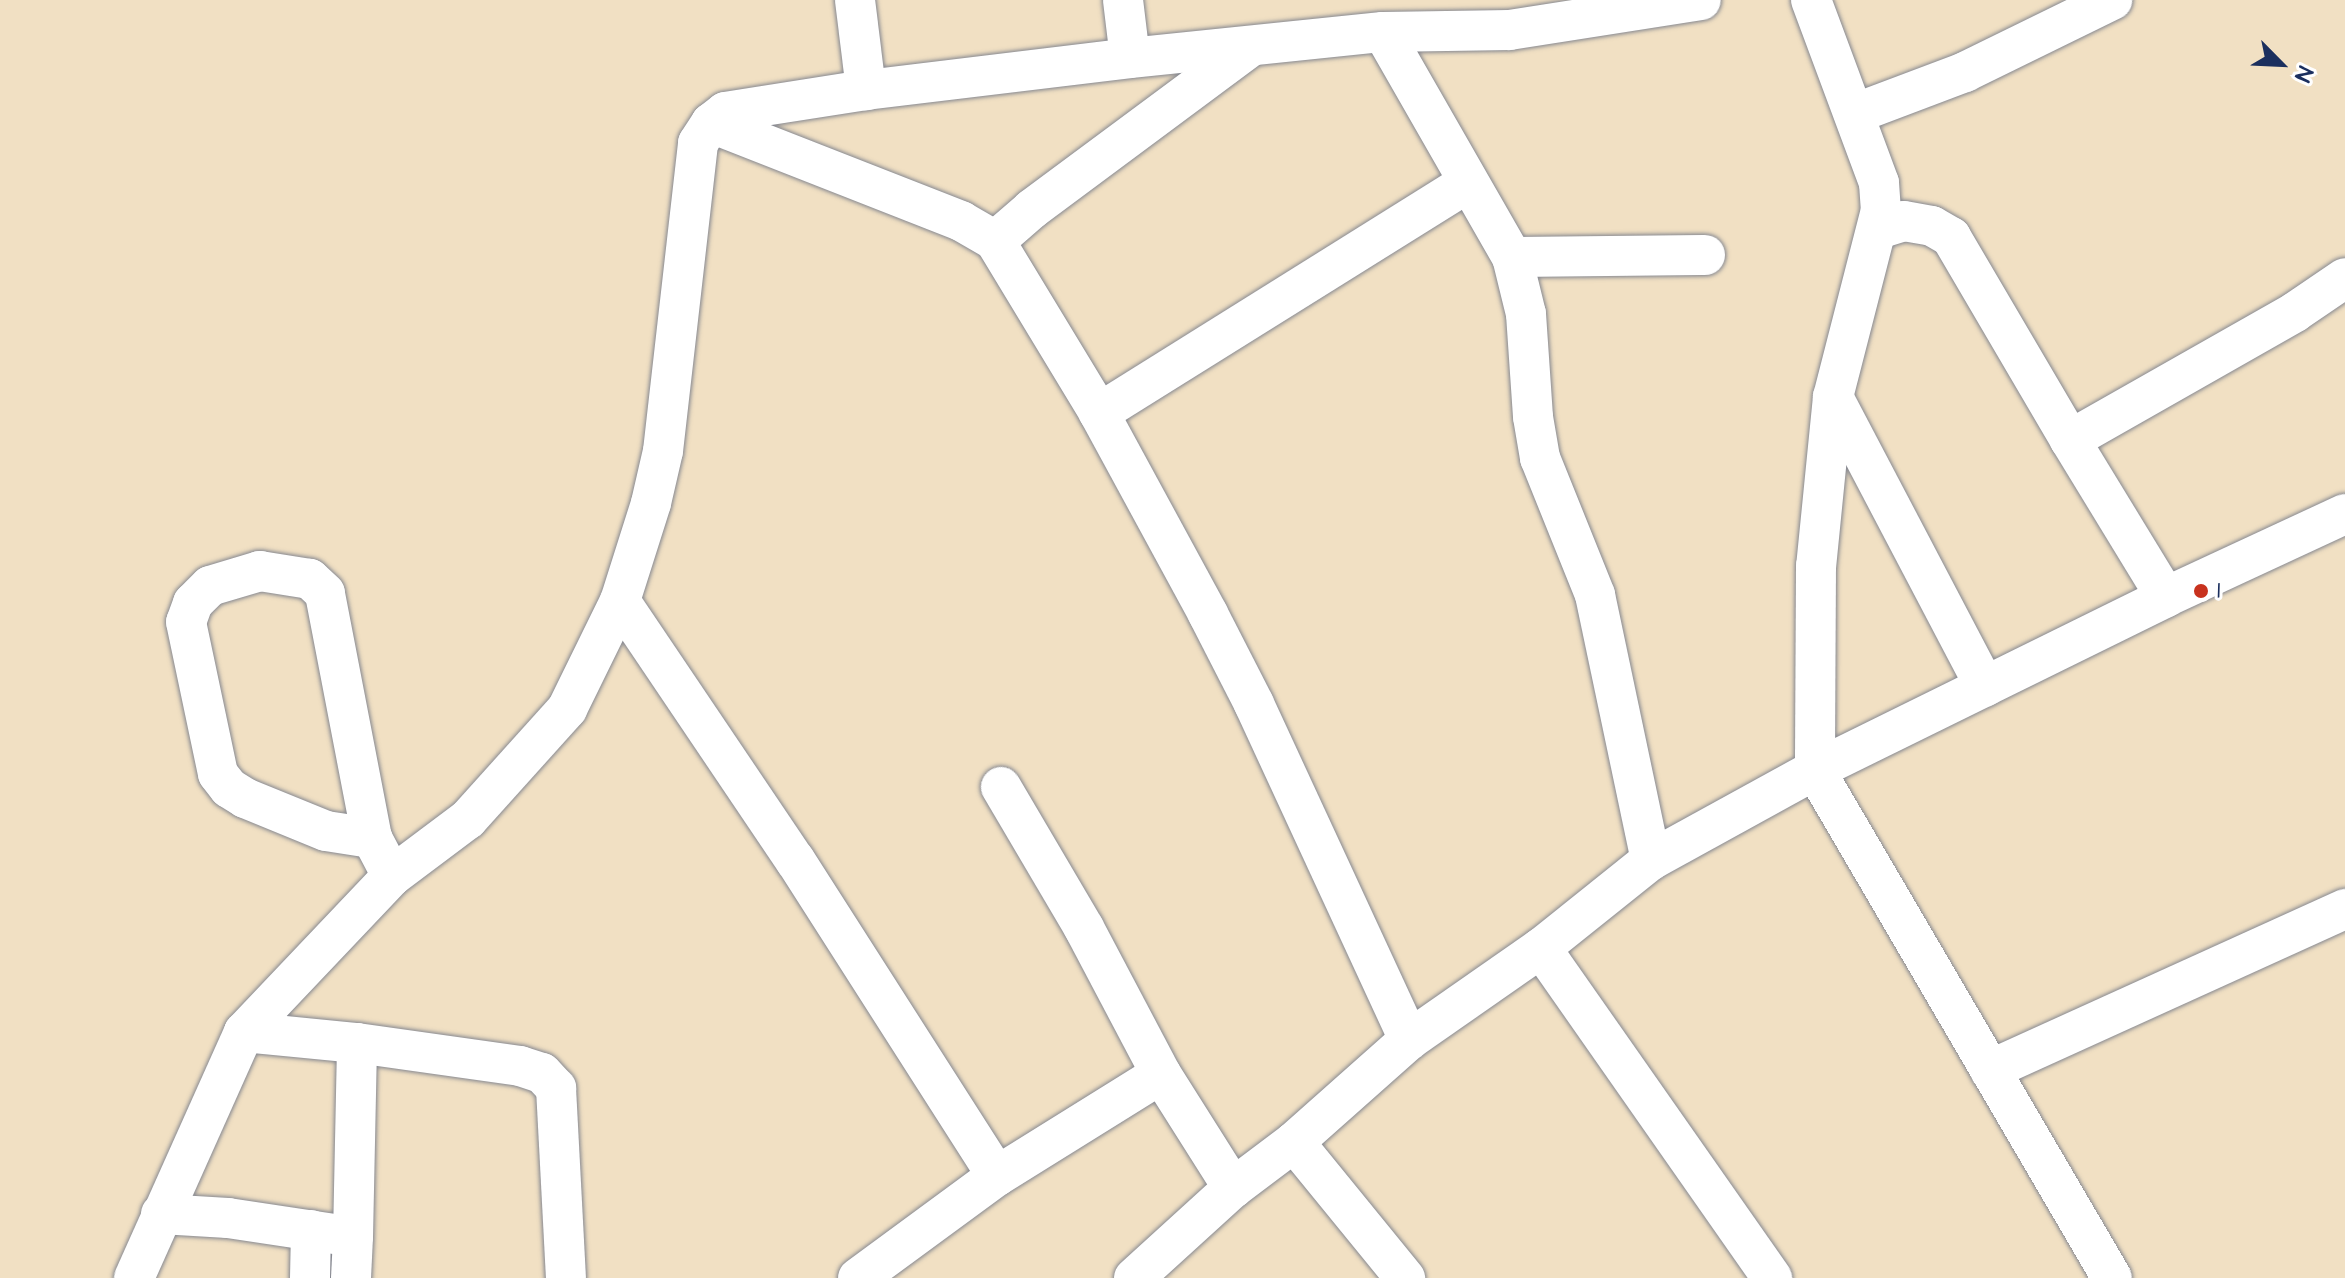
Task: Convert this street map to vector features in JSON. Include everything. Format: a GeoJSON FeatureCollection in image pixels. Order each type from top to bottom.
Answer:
{"type":"FeatureCollection","features":[{"type":"Feature","properties":{"kind":"street"},"geometry":{"type":"LineString","coordinates":[[855,0],[866,90]]}},
{"type":"Feature","properties":{"kind":"street"},"geometry":{"type":"LineString","coordinates":[[1123,0],[1130,58]]}},
{"type":"Feature","properties":{"kind":"street"},"geometry":{"type":"LineString","coordinates":[[134,1278],[244,1032],[392,876],[468,819],[567,709],[620,601],[663,451],[698,143],[711,123],[725,112],[866,90],[1383,32],[1502,15],[1701,0]]}},
{"type":"Feature","properties":{"kind":"street"},"geometry":{"type":"LineString","coordinates":[[1811,0],[1879,183],[1878,229],[1852,312],[1833,397],[1816,566],[1815,770],[2112,1278]]}},
{"type":"Feature","properties":{"kind":"street"},"geometry":{"type":"LineString","coordinates":[[1854,114],[1965,72],[2112,0]]}},
{"type":"Feature","properties":{"kind":"street"},"geometry":{"type":"LineString","coordinates":[[1383,32],[1512,257],[1526,314],[1533,417],[1540,458],[1595,595],[1651,860]]}},
{"type":"Feature","properties":{"kind":"street"},"geometry":{"type":"LineString","coordinates":[[995,241],[1032,209],[1250,47]]}},
{"type":"Feature","properties":{"kind":"street"},"geometry":{"type":"LineString","coordinates":[[711,123],[961,221],[995,241],[1099,413],[1254,704],[1409,1040]]}},
{"type":"Feature","properties":{"kind":"street"},"geometry":{"type":"LineString","coordinates":[[1099,413],[1467,183]]}},
{"type":"Feature","properties":{"kind":"street"},"geometry":{"type":"LineString","coordinates":[[1878,229],[1904,221],[1932,226],[1951,237],[2166,597]]}},
{"type":"Feature","properties":{"kind":"street"},"geometry":{"type":"LineString","coordinates":[[1512,257],[1705,255]]}},
{"type":"Feature","properties":{"kind":"street"},"geometry":{"type":"LineString","coordinates":[[2070,440],[2295,312],[2345,278]]}},
{"type":"Feature","properties":{"kind":"street"},"geometry":{"type":"LineString","coordinates":[[1833,397],[1985,686]]}},
{"type":"Feature","properties":{"kind":"street"},"geometry":{"type":"LineString","coordinates":[[1134,1278],[1233,1188],[1294,1142],[1409,1040],[1541,948],[1651,860],[1815,770],[2166,597],[2345,514]]}},
{"type":"Feature","properties":{"kind":"street"},"geometry":{"type":"LineString","coordinates":[[372,838],[326,831],[245,798],[229,788],[218,774],[186,622],[193,603],[210,586],[260,571],[310,579],[325,593],[372,838],[392,876]]}},
{"type":"Feature","properties":{"kind":"street"},"geometry":{"type":"LineString","coordinates":[[620,601],[795,860],[997,1176]]}},
{"type":"Feature","properties":{"kind":"street"},"geometry":{"type":"LineString","coordinates":[[1001,787],[1084,928],[1161,1074],[1233,1188]]}},
{"type":"Feature","properties":{"kind":"street"},"geometry":{"type":"LineString","coordinates":[[1990,1070],[2345,909]]}},
{"type":"Feature","properties":{"kind":"street"},"geometry":{"type":"LineString","coordinates":[[1541,948],[1772,1278]]}},
{"type":"Feature","properties":{"kind":"street"},"geometry":{"type":"LineString","coordinates":[[244,1032],[357,1043],[520,1066],[542,1073],[556,1088],[566,1278]]}},
{"type":"Feature","properties":{"kind":"street"},"geometry":{"type":"LineString","coordinates":[[351,1278],[357,1043]]}},
{"type":"Feature","properties":{"kind":"street"},"geometry":{"type":"LineString","coordinates":[[858,1278],[997,1176],[1161,1074]]}},
{"type":"Feature","properties":{"kind":"street"},"geometry":{"type":"LineString","coordinates":[[1294,1142],[1405,1278]]}},
{"type":"Feature","properties":{"kind":"street"},"geometry":{"type":"LineString","coordinates":[[161,1214],[228,1218],[353,1237]]}},
{"type":"Feature","properties":{"kind":"street"},"geometry":{"type":"LineString","coordinates":[[310,1278],[311,1230]]}},
{"type":"Feature","properties":{"kind":"place","name":"1"},"geometry":{"type":"Point","coordinates":[2201,591]}}]}
